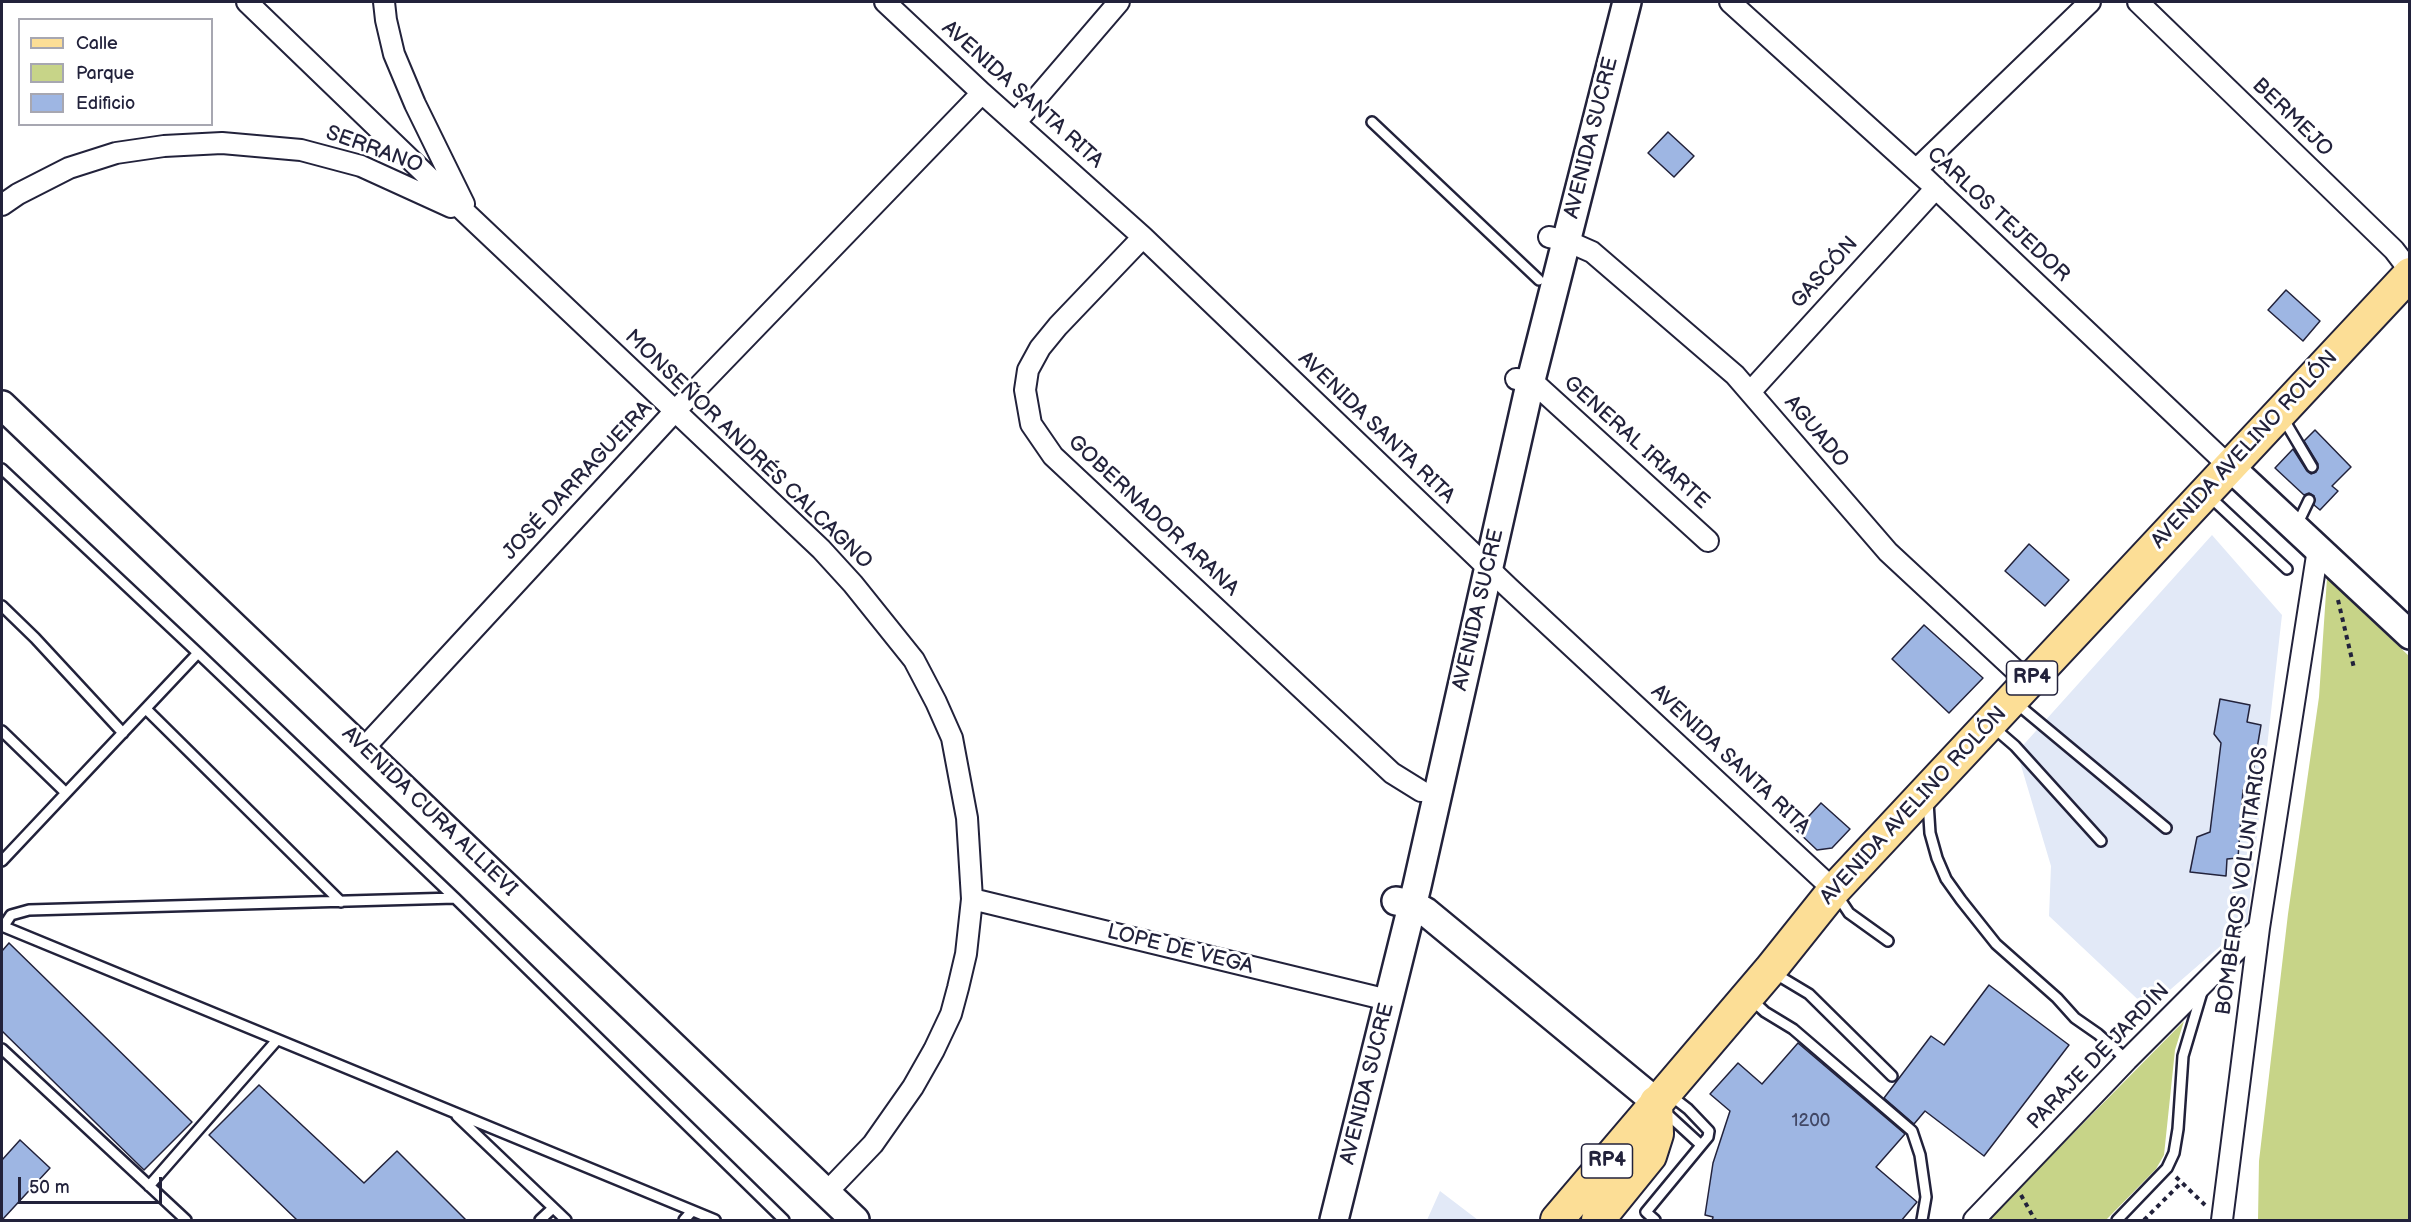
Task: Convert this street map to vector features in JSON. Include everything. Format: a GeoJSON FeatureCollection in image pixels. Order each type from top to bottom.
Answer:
{"type":"FeatureCollection","features":[{"type":"Feature","properties":{"kind":"main road","name":"AVENIDA SUCRE"},"geometry":{"type":"LineString","coordinates":[[1317,1221],[1380,998],[1404,902],[1481,560],[1558,239],[1609,2]]}},
{"type":"Feature","properties":{"kind":"main road","name":"AVENIDA SUCRE"},"geometry":{"type":"LineString","coordinates":[[1524,380],[1539,280],[1558,239],[1627,2]]}},
{"type":"Feature","properties":{"kind":"main road","name":"AVENIDA AVELINO ROLÓN"},"geometry":{"type":"LineString","coordinates":[[1557,1221],[1770,970],[1834,890],[2280,414],[2409,272]]}},
{"type":"Feature","properties":{"kind":"main road","name":"AVENIDA CURA ALLIEVI"},"geometry":{"type":"LineString","coordinates":[[2,405],[855,1221]]}},
{"type":"Feature","properties":{"kind":"main road"},"geometry":{"type":"LineString","coordinates":[[2229,466],[2409,635]]}},
{"type":"Feature","properties":{"kind":"main road","name":"AVENIDA SUCRE"},"geometry":{"type":"LineString","coordinates":[[1404,902],[1420,791],[1481,560]]}},
{"type":"Feature","properties":{"kind":"main road"},"geometry":{"type":"LineString","coordinates":[[1404,902],[1426,912],[1661,1097],[1657,1134],[1650,1156],[1598,1221]]}},
{"type":"Feature","properties":{"kind":"main road","name":"AVENIDA SUCRE"},"geometry":{"type":"LineString","coordinates":[[1334,1221],[1380,998]]}},
{"type":"Feature","properties":{"kind":"street","name":"MONSEÑOR ANDRÉS CALCAGNO"},"geometry":{"type":"LineString","coordinates":[[247,2],[821,549],[853,584],[914,660],[936,702],[952,738],[967,818],[972,899],[966,954],[951,1014],[934,1050],[893,1118],[873,1144],[826,1192]]}},
{"type":"Feature","properties":{"kind":"street","name":"SERRANO"},"geometry":{"type":"LineString","coordinates":[[384,2],[394,54],[415,104],[469,216]]}},
{"type":"Feature","properties":{"kind":"street","name":"AVENIDA SANTA RITA"},"geometry":{"type":"LineString","coordinates":[[885,2],[982,93],[1143,237],[1481,560],[1834,890]]}},
{"type":"Feature","properties":{"kind":"street"},"geometry":{"type":"LineString","coordinates":[[1016,122],[1119,2]]}},
{"type":"Feature","properties":{"kind":"street","name":"CARLOS TEJEDOR"},"geometry":{"type":"LineString","coordinates":[[1730,2],[1936,188],[2229,466]]}},
{"type":"Feature","properties":{"kind":"street"},"geometry":{"type":"LineString","coordinates":[[1916,170],[2090,2]]}},
{"type":"Feature","properties":{"kind":"street","name":"BERMEJO"},"geometry":{"type":"LineString","coordinates":[[2138,2],[2394,250],[2409,272]]}},
{"type":"Feature","properties":{"kind":"street","name":"JOSÉ DARRAGUEIRA"},"geometry":{"type":"LineString","coordinates":[[363,750],[675,411],[982,93]]}},
{"type":"Feature","properties":{"kind":"street","name":"SERRANO"},"geometry":{"type":"LineString","coordinates":[[2,205],[18,194],[69,168],[116,153],[164,146],[222,144],[301,150],[362,166],[410,186],[469,216]]}},
{"type":"Feature","properties":{"kind":"street","name":"GASCÓN"},"geometry":{"type":"LineString","coordinates":[[1751,391],[1936,188]]}},
{"type":"Feature","properties":{"kind":"street","name":"GOBERNADOR ARANA"},"geometry":{"type":"LineString","coordinates":[[1143,237],[1040,348],[1028,370],[1025,390],[1031,424],[1053,456],[1392,772],[1420,791]]}},
{"type":"Feature","properties":{"kind":"street","name":"AGUADO"},"geometry":{"type":"LineString","coordinates":[[1558,239],[1592,252],[1735,375],[1888,552],[2020,691]]}},
{"type":"Feature","properties":{"kind":"street","name":"GENERAL IRIARTE"},"geometry":{"type":"LineString","coordinates":[[1524,380],[1707,541]]}},
{"type":"Feature","properties":{"kind":"street","name":"BOMBEROS VOLUNTARIOS"},"geometry":{"type":"LineString","coordinates":[[2217,1217],[2318,549]]}},
{"type":"Feature","properties":{"kind":"street","name":"LOPE DE VEGA"},"geometry":{"type":"LineString","coordinates":[[972,899],[1380,998]]}},
{"type":"Feature","properties":{"kind":"street","name":"PARAJE DE JARDÍN"},"geometry":{"type":"LineString","coordinates":[[1974,1221],[2127,1060],[2259,928]]}},
{"type":"Feature","properties":{"kind":"lane"},"geometry":{"type":"LineString","coordinates":[[1372,122],[1539,280]]}},
{"type":"Feature","properties":{"kind":"lane"},"geometry":{"type":"LineString","coordinates":[[2280,414],[2312,467]]}},
{"type":"Feature","properties":{"kind":"lane"},"geometry":{"type":"LineString","coordinates":[[2,469],[455,898],[784,1221]]}},
{"type":"Feature","properties":{"kind":"lane"},"geometry":{"type":"LineString","coordinates":[[2205,492],[2287,569]]}},
{"type":"Feature","properties":{"kind":"lane"},"geometry":{"type":"LineString","coordinates":[[2295,529],[2309,500]]}},
{"type":"Feature","properties":{"kind":"lane"},"geometry":{"type":"LineString","coordinates":[[2,606],[35,638],[123,733]]}},
{"type":"Feature","properties":{"kind":"lane"},"geometry":{"type":"LineString","coordinates":[[2,861],[198,653]]}},
{"type":"Feature","properties":{"kind":"lane"},"geometry":{"type":"LineString","coordinates":[[2020,691],[2166,828]]}},
{"type":"Feature","properties":{"kind":"lane"},"geometry":{"type":"LineString","coordinates":[[146,709],[341,902]]}},
{"type":"Feature","properties":{"kind":"lane"},"geometry":{"type":"LineString","coordinates":[[1989,724],[2015,746],[2101,841]]}},
{"type":"Feature","properties":{"kind":"lane"},"geometry":{"type":"LineString","coordinates":[[2,731],[65,792]]}},
{"type":"Feature","properties":{"kind":"lane"},"geometry":{"type":"LineString","coordinates":[[1929,787],[1930,832],[1937,858],[1946,879],[1961,900],[1996,944],[2057,998],[2075,1018],[2098,1034],[2127,1060]]}},
{"type":"Feature","properties":{"kind":"lane"},"geometry":{"type":"LineString","coordinates":[[1834,890],[1849,913],[1888,940]]}},
{"type":"Feature","properties":{"kind":"lane"},"geometry":{"type":"LineString","coordinates":[[455,898],[29,910],[10,915],[2,927],[715,1221]]}},
{"type":"Feature","properties":{"kind":"lane"},"geometry":{"type":"LineString","coordinates":[[1770,970],[1809,994],[1892,1076]]}},
{"type":"Feature","properties":{"kind":"lane"},"geometry":{"type":"LineString","coordinates":[[2117,1221],[2167,1168],[2174,1152],[2178,1129],[2183,1056],[2204,984]]}},
{"type":"Feature","properties":{"kind":"lane"},"geometry":{"type":"LineString","coordinates":[[1748,996],[1765,1012],[1793,1029],[1912,1131],[1920,1155],[1926,1197],[1922,1221]]}},
{"type":"Feature","properties":{"kind":"lane"},"geometry":{"type":"LineString","coordinates":[[148,1186],[277,1040]]}},
{"type":"Feature","properties":{"kind":"lane"},"geometry":{"type":"LineString","coordinates":[[2,1048],[186,1221]]}},
{"type":"Feature","properties":{"kind":"lane"},"geometry":{"type":"LineString","coordinates":[[1639,1221],[1708,1137],[1707,1127],[1661,1097]]}},
{"type":"Feature","properties":{"kind":"lane"},"geometry":{"type":"LineString","coordinates":[[1661,1097],[1676,1124],[1701,1145]]}},
{"type":"Feature","properties":{"kind":"lane"},"geometry":{"type":"LineString","coordinates":[[453,1112],[566,1221]]}},
{"type":"Feature","properties":{"kind":"lane"},"geometry":{"type":"LineString","coordinates":[[540,1221],[553,1208]]}},
{"type":"Feature","properties":{"kind":"lane"},"geometry":{"type":"LineString","coordinates":[[684,1221],[692,1211]]}},
{"type":"Feature","properties":{"kind":"lane"},"geometry":{"type":"LineString","coordinates":[[1646,1212],[1655,1221]]}},
{"type":"Feature","properties":{"kind":"path"},"geometry":{"type":"LineString","coordinates":[[2349,578],[2338,599],[2354,668]]}},
{"type":"Feature","properties":{"kind":"path"},"geometry":{"type":"LineString","coordinates":[[2167,1168],[2217,1217]]}},
{"type":"Feature","properties":{"kind":"path"},"geometry":{"type":"LineString","coordinates":[[2013,1181],[2035,1221]]}},
{"type":"Feature","properties":{"kind":"path"},"geometry":{"type":"LineString","coordinates":[[2144,1221],[2182,1182]]}},
{"type":"Feature","properties":{"kind":"shaded area"},"geometry":{"type":"Polygon","coordinates":[[[2212,535],[2282,615],[2247,923],[2148,1009],[2049,916],[2051,866],[2017,752],[2212,535]]]}},
{"type":"Feature","properties":{"kind":"shaded area"},"geometry":{"type":"Polygon","coordinates":[[[1440,1191],[1478,1220],[1427,1220],[1440,1191]]]}},
{"type":"Feature","properties":{"kind":"green space"},"geometry":{"type":"Polygon","coordinates":[[[2327,578],[2409,656],[2409,1220],[2258,1220],[2259,1161],[2288,914],[2319,697],[2327,578]]]}},
{"type":"Feature","properties":{"kind":"green space"},"geometry":{"type":"Polygon","coordinates":[[[2184,1021],[2175,1050],[2164,1155],[2156,1169],[2106,1220],[1988,1220],[2184,1021]]]}},
{"type":"Feature","properties":{"kind":"building"},"geometry":{"type":"Polygon","coordinates":[[[1668,132],[1694,156],[1674,177],[1648,153],[1668,132]]]}},
{"type":"Feature","properties":{"kind":"building"},"geometry":{"type":"Polygon","coordinates":[[[2286,290],[2320,321],[2303,341],[2268,310],[2286,290]]]}},
{"type":"Feature","properties":{"kind":"building"},"geometry":{"type":"Polygon","coordinates":[[[2315,430],[2351,467],[2332,486],[2338,491],[2320,510],[2314,505],[2314,496],[2309,493],[2304,495],[2275,468],[2293,449],[2307,471],[2311,474],[2316,472],[2318,464],[2304,441],[2315,430]]]}},
{"type":"Feature","properties":{"kind":"building"},"geometry":{"type":"Polygon","coordinates":[[[2029,544],[2069,580],[2045,606],[2005,571],[2029,544]]]}},
{"type":"Feature","properties":{"kind":"building"},"geometry":{"type":"Polygon","coordinates":[[[1924,625],[1983,678],[1949,713],[1892,659],[1924,625]]]}},
{"type":"Feature","properties":{"kind":"building"},"geometry":{"type":"Polygon","coordinates":[[[2220,699],[2250,705],[2247,722],[2261,725],[2250,790],[2243,790],[2238,858],[2227,859],[2226,876],[2190,872],[2197,837],[2210,832],[2221,743],[2214,734],[2220,699]]]}},
{"type":"Feature","properties":{"kind":"building"},"geometry":{"type":"Polygon","coordinates":[[[1821,803],[1850,829],[1832,848],[1817,850],[1796,830],[1821,803]]]}},
{"type":"Feature","properties":{"kind":"building"},"geometry":{"type":"Polygon","coordinates":[[[9,943],[192,1122],[144,1170],[2,1031],[2,951],[9,943]]]}},
{"type":"Feature","properties":{"kind":"building"},"geometry":{"type":"Polygon","coordinates":[[[1989,985],[2069,1045],[1984,1156],[1925,1111],[1914,1124],[1884,1098],[1931,1036],[1944,1045],[1989,985]]]}},
{"type":"Feature","properties":{"kind":"building"},"geometry":{"type":"Polygon","coordinates":[[[1798,1043],[1905,1134],[1876,1167],[1917,1202],[1901,1221],[1712,1221],[1713,1217],[1705,1215],[1713,1163],[1730,1111],[1710,1094],[1738,1063],[1762,1084],[1798,1043]]]}},
{"type":"Feature","properties":{"kind":"building"},"geometry":{"type":"Polygon","coordinates":[[[259,1085],[364,1183],[397,1151],[467,1221],[298,1221],[209,1135],[259,1085]]]}},
{"type":"Feature","properties":{"kind":"building"},"geometry":{"type":"Polygon","coordinates":[[[20,1140],[50,1168],[2,1220],[2,1160],[20,1140]]]}}]}
